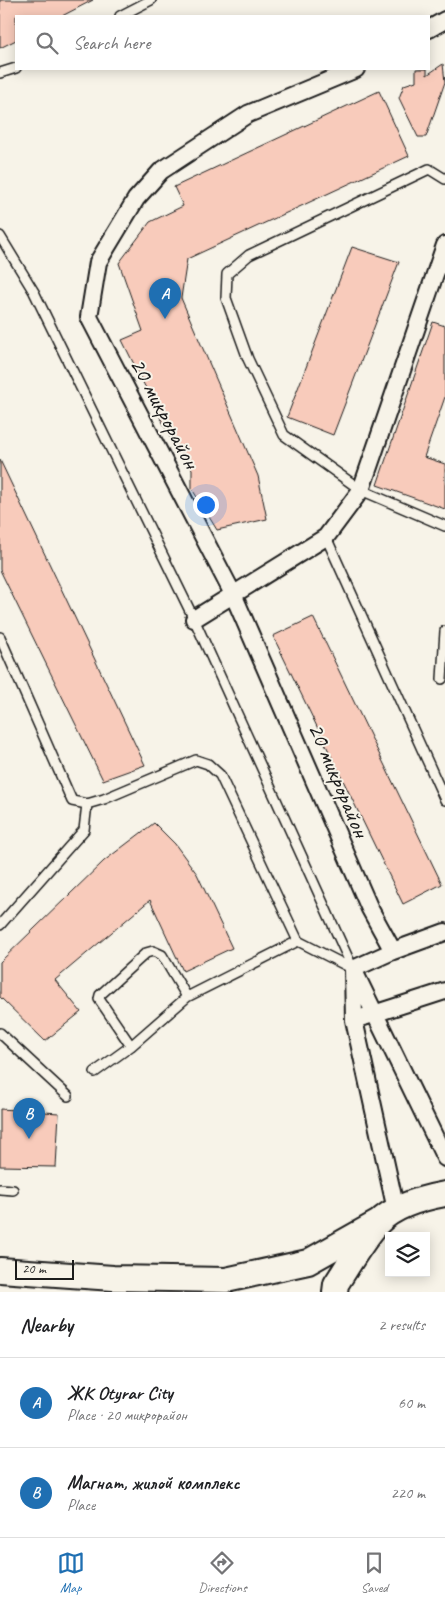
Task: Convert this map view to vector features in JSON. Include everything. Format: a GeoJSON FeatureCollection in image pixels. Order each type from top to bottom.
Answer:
{"type":"FeatureCollection","features":[{"type":"Feature","properties":{"kind":"main road"},"geometry":{"type":"LineString","coordinates":[[0,1270],[113,1278],[226,1280],[308,1262],[388,1216],[428,1197],[445,1194]]}},
{"type":"Feature","properties":{"kind":"main road"},"geometry":{"type":"LineString","coordinates":[[335,1292],[336,1284],[388,1216]]}},
{"type":"Feature","properties":{"kind":"street"},"geometry":{"type":"LineString","coordinates":[[430,28],[445,20]]}},
{"type":"Feature","properties":{"kind":"street","name":"20 микрорайон"},"geometry":{"type":"LineString","coordinates":[[354,70],[248,114],[161,171],[136,199],[98,262],[89,317],[233,594],[370,909],[393,951]]}},
{"type":"Feature","properties":{"kind":"street"},"geometry":{"type":"LineString","coordinates":[[194,619],[326,538],[361,490],[445,245]]}},
{"type":"Feature","properties":{"kind":"street"},"geometry":{"type":"LineString","coordinates":[[353,969],[393,951],[445,932]]}},
{"type":"Feature","properties":{"kind":"street"},"geometry":{"type":"LineString","coordinates":[[353,969],[445,1158]]}},
{"type":"Feature","properties":{"kind":"street"},"geometry":{"type":"LineString","coordinates":[[353,969],[354,1020],[388,1216]]}},
{"type":"Feature","properties":{"kind":"street"},"geometry":{"type":"LineString","coordinates":[[354,1020],[445,991]]}},
{"type":"Feature","properties":{"kind":"lane"},"geometry":{"type":"LineString","coordinates":[[122,15],[151,0]]}},
{"type":"Feature","properties":{"kind":"lane"},"geometry":{"type":"LineString","coordinates":[[0,73],[15,68]]}},
{"type":"Feature","properties":{"kind":"lane"},"geometry":{"type":"LineString","coordinates":[[445,178],[428,170],[250,255],[227,274],[226,298],[248,359],[284,435],[361,490],[445,526]]}},
{"type":"Feature","properties":{"kind":"lane"},"geometry":{"type":"LineString","coordinates":[[0,236],[34,292],[194,619],[353,969]]}},
{"type":"Feature","properties":{"kind":"lane"},"geometry":{"type":"LineString","coordinates":[[326,538],[445,800]]}},
{"type":"Feature","properties":{"kind":"lane"},"geometry":{"type":"LineString","coordinates":[[442,679],[445,631]]}},
{"type":"Feature","properties":{"kind":"lane"},"geometry":{"type":"LineString","coordinates":[[0,637],[72,801],[87,804],[104,799],[196,760],[208,764],[220,775],[298,941],[353,969]]}},
{"type":"Feature","properties":{"kind":"lane"},"geometry":{"type":"LineString","coordinates":[[0,925],[84,830],[87,804]]}},
{"type":"Feature","properties":{"kind":"lane"},"geometry":{"type":"LineString","coordinates":[[95,1072],[131,1046],[187,997],[298,941]]}},
{"type":"Feature","properties":{"kind":"lane"},"geometry":{"type":"LineString","coordinates":[[131,1046],[99,1000],[100,995],[146,953],[153,951],[162,955],[187,997]]}},
{"type":"Feature","properties":{"kind":"lane"},"geometry":{"type":"LineString","coordinates":[[0,1033],[68,1096]]}},
{"type":"Feature","properties":{"kind":"lane"},"geometry":{"type":"LineString","coordinates":[[0,1189],[13,1190]]}},
{"type":"Feature","properties":{"kind":"building"},"geometry":{"type":"Polygon","coordinates":[[[0,0],[93,0],[64,15],[15,15],[15,40],[0,48],[0,0]]]}},
{"type":"Feature","properties":{"kind":"building"},"geometry":{"type":"Polygon","coordinates":[[[443,64],[445,82],[426,137],[418,137],[399,98],[404,85],[416,81],[416,70],[427,70],[427,75],[443,64]]]}},
{"type":"Feature","properties":{"kind":"building"},"geometry":{"type":"Polygon","coordinates":[[[379,91],[409,156],[187,259],[181,298],[258,476],[267,519],[217,530],[192,489],[192,469],[172,441],[122,340],[143,331],[119,263],[150,222],[183,206],[174,187],[379,91]]]}},
{"type":"Feature","properties":{"kind":"building"},"geometry":{"type":"Polygon","coordinates":[[[352,247],[399,262],[333,435],[287,417],[352,247]]]}},
{"type":"Feature","properties":{"kind":"building"},"geometry":{"type":"Polygon","coordinates":[[[433,322],[445,326],[445,397],[424,457],[445,464],[445,509],[377,485],[433,322]]]}},
{"type":"Feature","properties":{"kind":"building"},"geometry":{"type":"Polygon","coordinates":[[[0,460],[145,765],[103,780],[0,570],[0,460]]]}},
{"type":"Feature","properties":{"kind":"building"},"geometry":{"type":"Polygon","coordinates":[[[313,617],[442,884],[403,904],[273,636],[313,617]]]}},
{"type":"Feature","properties":{"kind":"building"},"geometry":{"type":"Polygon","coordinates":[[[154,823],[175,844],[197,874],[232,948],[183,971],[150,900],[55,980],[81,1012],[45,1041],[0,997],[0,962],[104,861],[154,823]]]}},
{"type":"Feature","properties":{"kind":"building"},"geometry":{"type":"Polygon","coordinates":[[[0,1109],[59,1113],[56,1167],[0,1166],[0,1109]]]}},
{"type":"Feature","properties":{"kind":"place","name":"ЖК Otyrar City"},"geometry":{"type":"Point","coordinates":[165,319]}},
{"type":"Feature","properties":{"kind":"place","name":"Магнат, жилой комплекс"},"geometry":{"type":"Point","coordinates":[29,1139]}}]}
